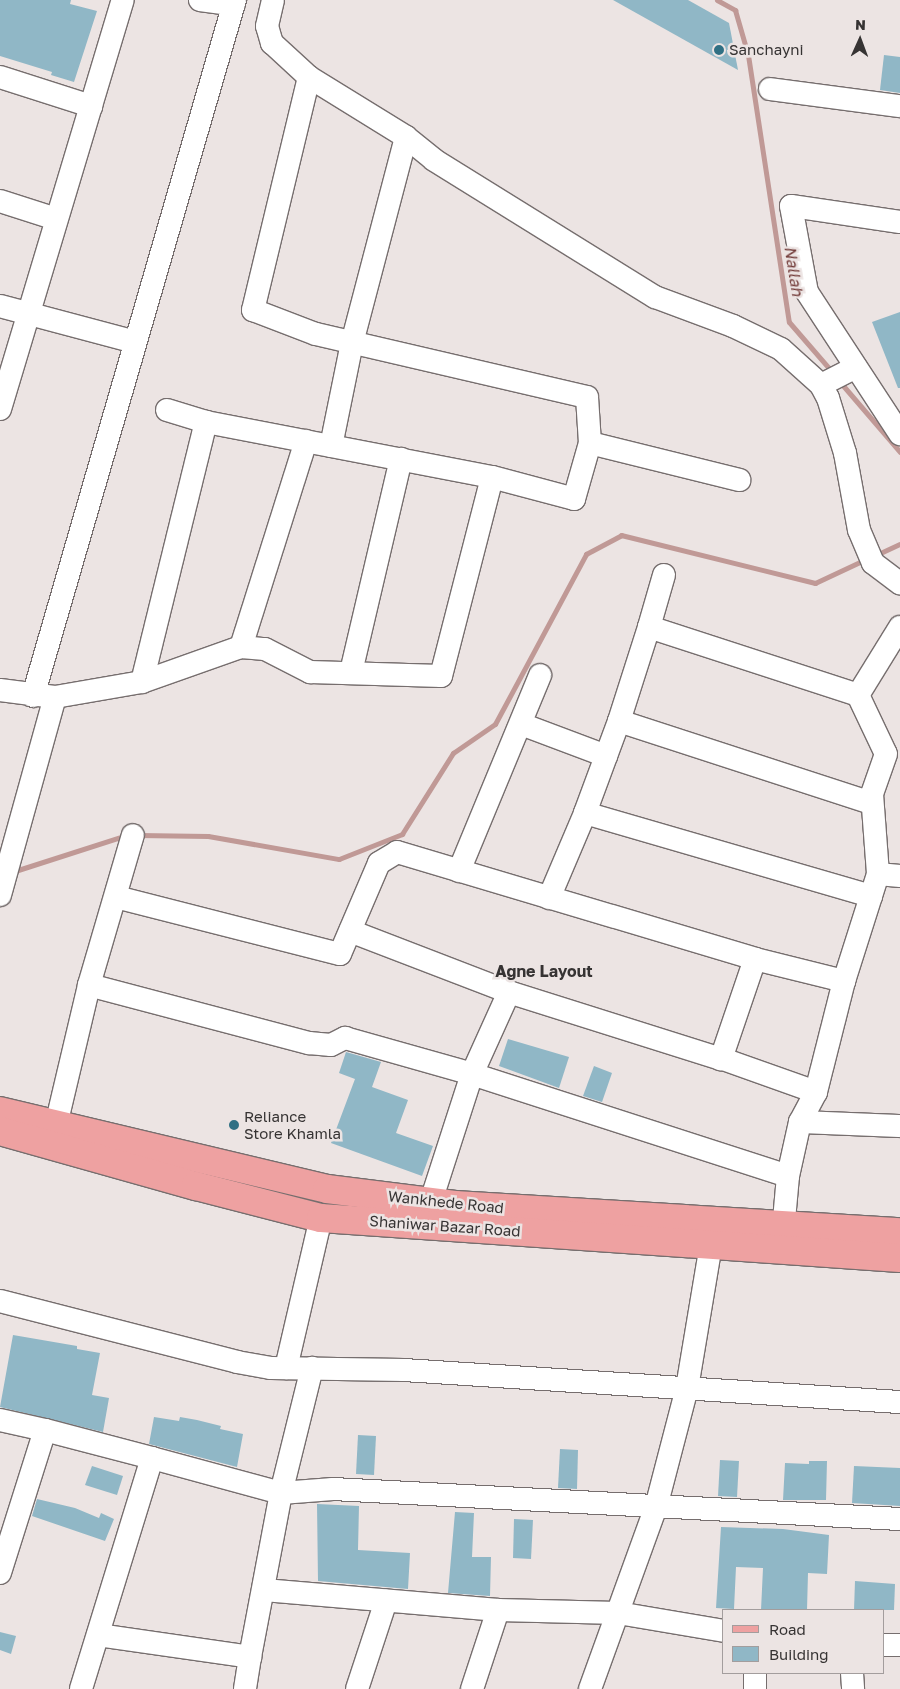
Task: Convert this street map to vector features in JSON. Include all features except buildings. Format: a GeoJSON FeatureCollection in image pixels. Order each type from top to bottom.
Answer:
{"type":"FeatureCollection","features":[{"type":"Feature","properties":{"kind":"main road","name":"Wankhede Road"},"geometry":{"type":"LineString","coordinates":[[0,1111],[56,1126],[327,1189],[783,1237],[900,1232]]}},
{"type":"Feature","properties":{"kind":"main road","name":"Shaniwar Bazar Road"},"geometry":{"type":"LineString","coordinates":[[0,1131],[196,1186],[321,1218],[712,1245],[783,1237],[900,1258]]}},
{"type":"Feature","properties":{"kind":"street"},"geometry":{"type":"LineString","coordinates":[[0,409],[27,313],[123,0]]}},
{"type":"Feature","properties":{"kind":"street"},"geometry":{"type":"LineString","coordinates":[[33,696],[235,2],[200,0]]}},
{"type":"Feature","properties":{"kind":"street"},"geometry":{"type":"LineString","coordinates":[[273,0],[268,26],[272,43],[309,77],[406,137],[434,160],[654,296],[733,326],[781,349],[821,386],[828,398],[845,453],[859,530],[874,563],[900,583]]}},
{"type":"Feature","properties":{"kind":"street"},"geometry":{"type":"LineString","coordinates":[[0,77],[91,106]]}},
{"type":"Feature","properties":{"kind":"street"},"geometry":{"type":"LineString","coordinates":[[167,410],[206,422],[492,477],[574,499],[590,443],[587,397],[316,334],[253,310],[309,77]]}},
{"type":"Feature","properties":{"kind":"street"},"geometry":{"type":"LineString","coordinates":[[770,89],[900,106]]}},
{"type":"Feature","properties":{"kind":"street"},"geometry":{"type":"LineString","coordinates":[[331,446],[352,343],[406,137]]}},
{"type":"Feature","properties":{"kind":"street"},"geometry":{"type":"LineString","coordinates":[[0,201],[56,219]]}},
{"type":"Feature","properties":{"kind":"street"},"geometry":{"type":"LineString","coordinates":[[900,222],[791,206],[807,292],[900,434]]}},
{"type":"Feature","properties":{"kind":"street"},"geometry":{"type":"LineString","coordinates":[[0,306],[135,342]]}},
{"type":"Feature","properties":{"kind":"street"},"geometry":{"type":"LineString","coordinates":[[821,386],[856,367]]}},
{"type":"Feature","properties":{"kind":"street"},"geometry":{"type":"LineString","coordinates":[[142,682],[206,422]]}},
{"type":"Feature","properties":{"kind":"street"},"geometry":{"type":"LineString","coordinates":[[240,648],[306,441]]}},
{"type":"Feature","properties":{"kind":"street"},"geometry":{"type":"LineString","coordinates":[[590,443],[740,480]]}},
{"type":"Feature","properties":{"kind":"street"},"geometry":{"type":"LineString","coordinates":[[351,672],[401,460]]}},
{"type":"Feature","properties":{"kind":"street"},"geometry":{"type":"LineString","coordinates":[[0,690],[33,696],[55,697],[142,682],[240,648],[265,649],[310,672],[441,676],[492,477]]}},
{"type":"Feature","properties":{"kind":"street"},"geometry":{"type":"LineString","coordinates":[[549,898],[586,813],[619,722],[664,575]]}},
{"type":"Feature","properties":{"kind":"street"},"geometry":{"type":"LineString","coordinates":[[649,627],[858,696],[893,754],[872,794],[872,802],[889,875],[871,896],[844,981],[816,1092],[800,1122],[788,1176],[783,1237]]}},
{"type":"Feature","properties":{"kind":"street"},"geometry":{"type":"LineString","coordinates":[[858,696],[894,648],[900,627]]}},
{"type":"Feature","properties":{"kind":"street"},"geometry":{"type":"LineString","coordinates":[[459,871],[540,675]]}},
{"type":"Feature","properties":{"kind":"street"},"geometry":{"type":"LineString","coordinates":[[0,895],[55,697]]}},
{"type":"Feature","properties":{"kind":"street"},"geometry":{"type":"LineString","coordinates":[[619,722],[872,802]]}},
{"type":"Feature","properties":{"kind":"street"},"geometry":{"type":"LineString","coordinates":[[521,724],[606,756]]}},
{"type":"Feature","properties":{"kind":"street"},"geometry":{"type":"LineString","coordinates":[[586,813],[871,896]]}},
{"type":"Feature","properties":{"kind":"street"},"geometry":{"type":"LineString","coordinates":[[56,1126],[89,986],[134,835]]}},
{"type":"Feature","properties":{"kind":"street"},"geometry":{"type":"LineString","coordinates":[[116,897],[340,954],[379,863],[397,852],[755,959],[844,981]]}},
{"type":"Feature","properties":{"kind":"street"},"geometry":{"type":"LineString","coordinates":[[350,931],[509,992],[720,1058],[816,1092]]}},
{"type":"Feature","properties":{"kind":"street"},"geometry":{"type":"LineString","coordinates":[[720,1058],[755,959]]}},
{"type":"Feature","properties":{"kind":"street"},"geometry":{"type":"LineString","coordinates":[[89,986],[310,1043],[331,1045],[346,1038],[472,1074],[788,1176]]}},
{"type":"Feature","properties":{"kind":"street"},"geometry":{"type":"LineString","coordinates":[[431,1201],[472,1074],[509,992]]}},
{"type":"Feature","properties":{"kind":"street"},"geometry":{"type":"LineString","coordinates":[[800,1122],[900,1126]]}},
{"type":"Feature","properties":{"kind":"street"},"geometry":{"type":"LineString","coordinates":[[286,1368],[321,1218]]}},
{"type":"Feature","properties":{"kind":"street"},"geometry":{"type":"LineString","coordinates":[[590,1689],[656,1507],[687,1388],[712,1245]]}},
{"type":"Feature","properties":{"kind":"street"},"geometry":{"type":"LineString","coordinates":[[0,1302],[236,1362],[286,1368],[404,1370],[900,1402]]}},
{"type":"Feature","properties":{"kind":"street"},"geometry":{"type":"LineString","coordinates":[[245,1689],[281,1493],[312,1368]]}},
{"type":"Feature","properties":{"kind":"street"},"geometry":{"type":"LineString","coordinates":[[0,1420],[45,1430],[281,1493],[333,1489],[900,1519]]}},
{"type":"Feature","properties":{"kind":"street"},"geometry":{"type":"LineString","coordinates":[[0,1573],[45,1430]]}},
{"type":"Feature","properties":{"kind":"street"},"geometry":{"type":"LineString","coordinates":[[81,1689],[152,1458]]}},
{"type":"Feature","properties":{"kind":"street"},"geometry":{"type":"LineString","coordinates":[[264,1590],[498,1610],[618,1613],[722,1631]]}},
{"type":"Feature","properties":{"kind":"street"},"geometry":{"type":"LineString","coordinates":[[357,1689],[386,1600]]}},
{"type":"Feature","properties":{"kind":"street"},"geometry":{"type":"LineString","coordinates":[[472,1689],[498,1610]]}},
{"type":"Feature","properties":{"kind":"street"},"geometry":{"type":"LineString","coordinates":[[98,1635],[250,1657]]}},
{"type":"Feature","properties":{"kind":"street"},"geometry":{"type":"LineString","coordinates":[[885,1645],[900,1645]]}},
{"type":"Feature","properties":{"kind":"street"},"geometry":{"type":"LineString","coordinates":[[755,1674],[755,1689]]}},
{"type":"Feature","properties":{"kind":"street"},"geometry":{"type":"LineString","coordinates":[[852,1674],[853,1689]]}},
{"type":"Feature","properties":{"kind":"waterway","name":"Nallah"},"geometry":{"type":"LineString","coordinates":[[717,0],[735,10],[748,55],[789,322],[833,373]]}},
{"type":"Feature","properties":{"kind":"waterway","name":"Nallah"},"geometry":{"type":"LineString","coordinates":[[840,382],[900,452]]}},
{"type":"Feature","properties":{"kind":"waterway"},"geometry":{"type":"LineString","coordinates":[[138,835],[208,836],[339,859],[402,834],[453,753],[495,724],[586,554],[621,535],[815,583],[866,559]]}},
{"type":"Feature","properties":{"kind":"waterway"},"geometry":{"type":"LineString","coordinates":[[876,555],[900,544]]}},
{"type":"Feature","properties":{"kind":"waterway"},"geometry":{"type":"LineString","coordinates":[[18,870],[127,835]]}},
{"type":"Feature","properties":{"kind":"place","name":"Sanchayni"},"geometry":{"type":"Point","coordinates":[719,50]}},
{"type":"Feature","properties":{"kind":"place","name":"Reliance Store Khamla"},"geometry":{"type":"Point","coordinates":[234,1125]}},
{"type":"Feature","properties":{"kind":"district","name":"Agne Layout"},"geometry":{"type":"Point","coordinates":[544,971]}}]}
